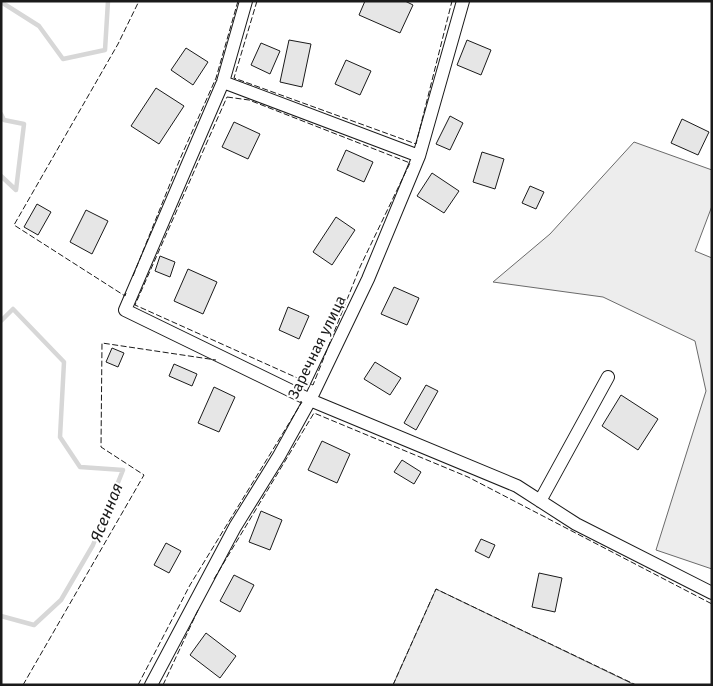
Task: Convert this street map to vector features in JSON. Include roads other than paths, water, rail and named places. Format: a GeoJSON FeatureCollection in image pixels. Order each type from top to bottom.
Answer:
{"type":"FeatureCollection","features":[{"type":"Feature","properties":{"kind":"street"},"geometry":{"type":"LineString","coordinates":[[246,1],[223,82],[125,310],[310,400],[516,486],[576,524],[712,593]]}},
{"type":"Feature","properties":{"kind":"street","name":"Заречная улица"},"geometry":{"type":"LineString","coordinates":[[151,685],[235,527],[279,456],[310,400],[368,278],[419,156],[463,1]]}},
{"type":"Feature","properties":{"kind":"street"},"geometry":{"type":"LineString","coordinates":[[223,82],[419,156]]}},
{"type":"Feature","properties":{"kind":"street"},"geometry":{"type":"LineString","coordinates":[[540,501],[608,377]]}},
{"type":"Feature","properties":{"kind":"waterway","name":"Ясенная"},"geometry":{"type":"LineString","coordinates":[[1,2],[39,26],[63,59],[105,50],[108,1]]}},
{"type":"Feature","properties":{"kind":"waterway","name":"Ясенная"},"geometry":{"type":"LineString","coordinates":[[1,114],[4,120],[24,124],[16,190],[1,176]]}},
{"type":"Feature","properties":{"kind":"waterway","name":"Ясенная"},"geometry":{"type":"LineString","coordinates":[[1,321],[13,309],[64,362],[60,437],[80,467],[123,470],[93,545],[61,600],[34,625],[1,616]]}}]}
